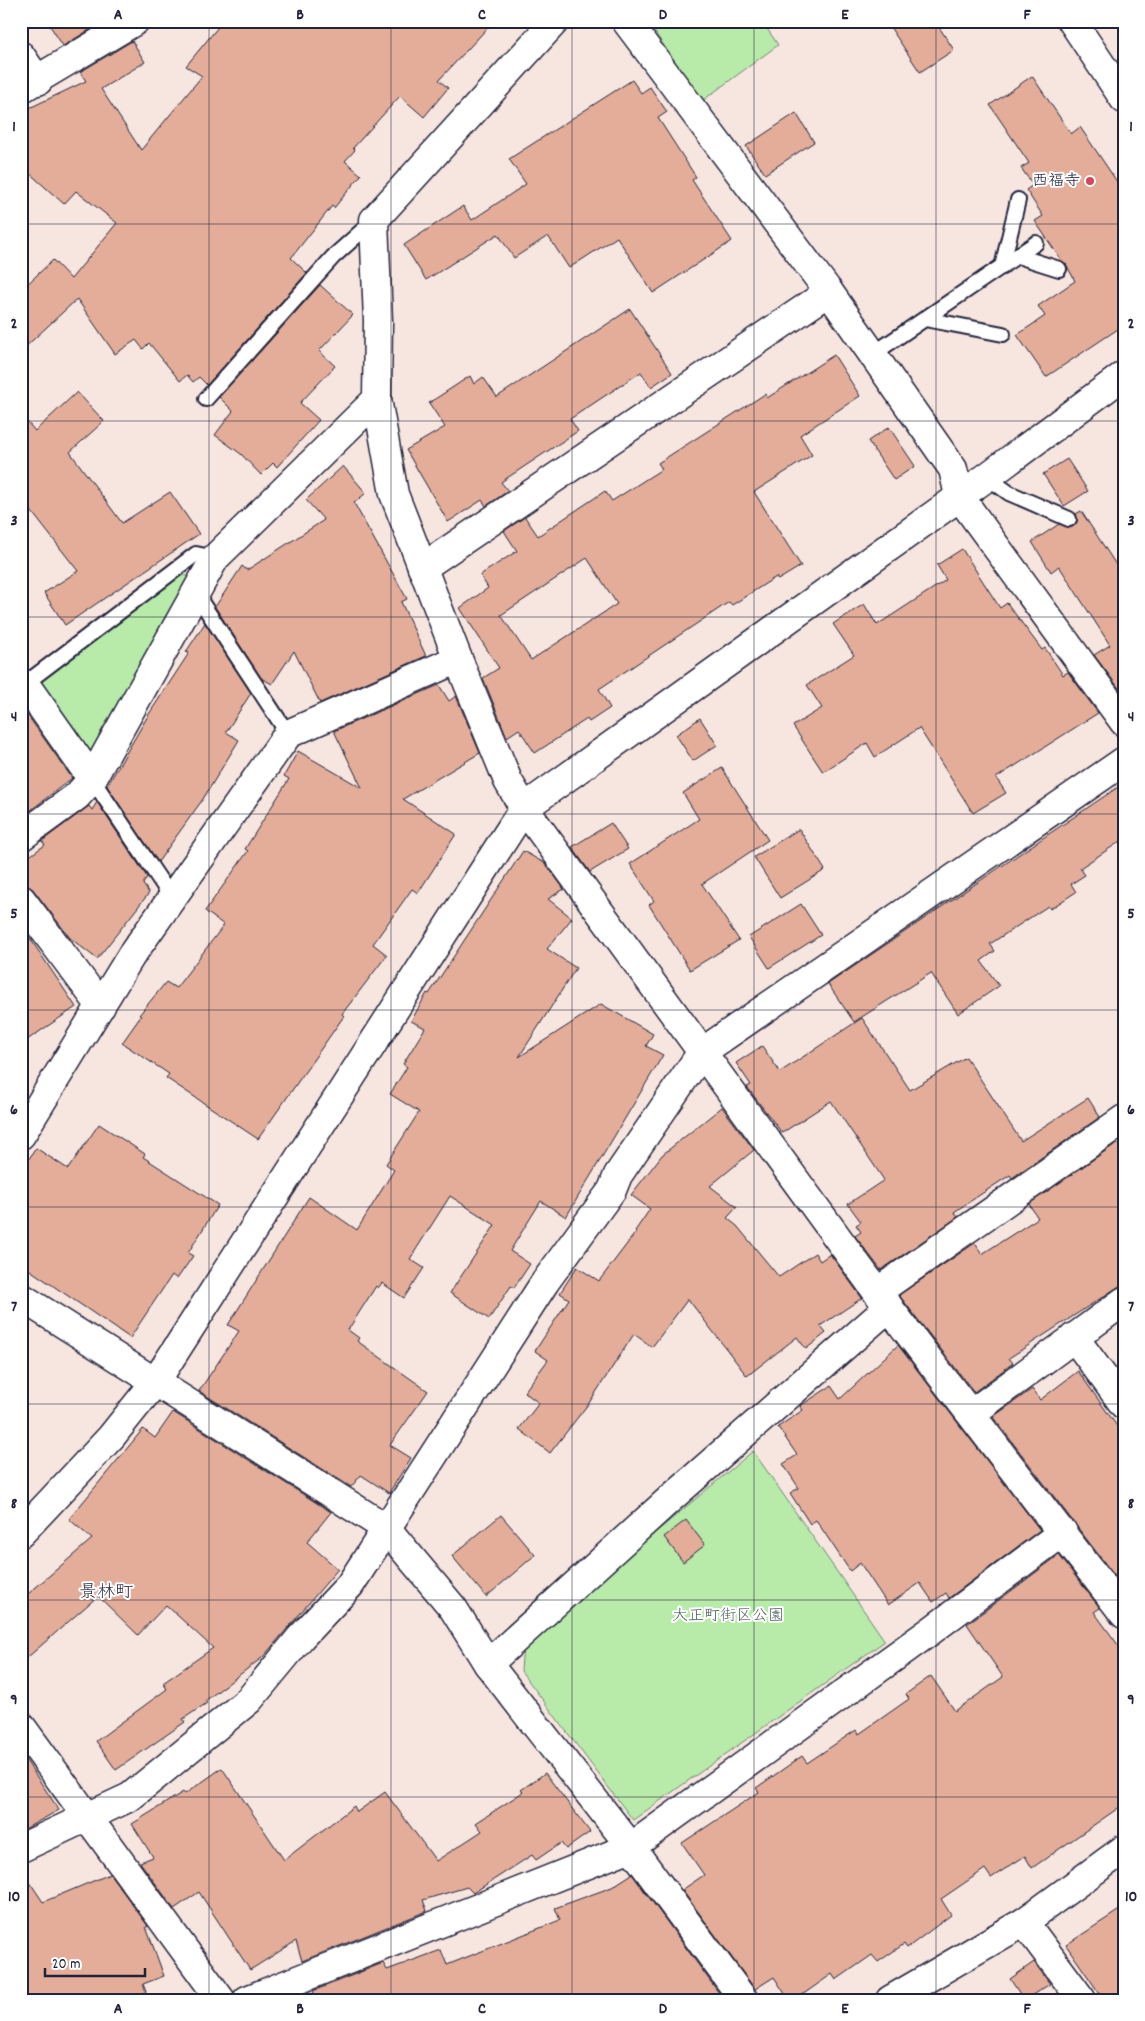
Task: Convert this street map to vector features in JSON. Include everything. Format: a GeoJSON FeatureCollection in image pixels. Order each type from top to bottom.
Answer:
{"type":"FeatureCollection","features":[{"type":"Feature","properties":{"kind":"street"},"geometry":{"type":"LineString","coordinates":[[21,56],[30,85],[136,21]]}},
{"type":"Feature","properties":{"kind":"street"},"geometry":{"type":"LineString","coordinates":[[555,21],[374,220],[378,321],[377,399],[394,494],[508,781],[524,808],[883,1300],[972,1413],[1124,1614]]}},
{"type":"Feature","properties":{"kind":"street"},"geometry":{"type":"LineString","coordinates":[[626,21],[829,292],[953,469],[959,496],[1124,722]]}},
{"type":"Feature","properties":{"kind":"street"},"geometry":{"type":"LineString","coordinates":[[1072,21],[1124,99]]}},
{"type":"Feature","properties":{"kind":"street"},"geometry":{"type":"LineString","coordinates":[[422,568],[829,292]]}},
{"type":"Feature","properties":{"kind":"street"},"geometry":{"type":"LineString","coordinates":[[21,1534],[111,1437],[156,1381],[524,808],[987,477],[1124,375]]}},
{"type":"Feature","properties":{"kind":"street"},"geometry":{"type":"LineString","coordinates":[[21,837],[77,796],[92,778],[215,558],[377,399]]}},
{"type":"Feature","properties":{"kind":"street"},"geometry":{"type":"LineString","coordinates":[[24,1123],[101,1006],[131,956],[288,734],[458,659]]}},
{"type":"Feature","properties":{"kind":"street"},"geometry":{"type":"LineString","coordinates":[[23,686],[92,778]]}},
{"type":"Feature","properties":{"kind":"street"},"geometry":{"type":"LineString","coordinates":[[21,1848],[130,1797],[249,1700],[301,1637],[350,1585],[545,1282],[612,1190],[618,1175],[702,1052],[1124,761]]}},
{"type":"Feature","properties":{"kind":"street"},"geometry":{"type":"LineString","coordinates":[[21,899],[101,1006]]}},
{"type":"Feature","properties":{"kind":"street"},"geometry":{"type":"LineString","coordinates":[[488,1664],[671,1498],[883,1300],[1124,1119]]}},
{"type":"Feature","properties":{"kind":"street"},"geometry":{"type":"LineString","coordinates":[[21,1297],[386,1528],[453,1608],[488,1664],[631,1847],[744,2000]]}},
{"type":"Feature","properties":{"kind":"street"},"geometry":{"type":"LineString","coordinates":[[972,1413],[1124,1301]]}},
{"type":"Feature","properties":{"kind":"street"},"geometry":{"type":"LineString","coordinates":[[1074,1337],[1124,1405]]}},
{"type":"Feature","properties":{"kind":"street"},"geometry":{"type":"LineString","coordinates":[[247,2000],[631,1847],[932,1630],[1063,1532]]}},
{"type":"Feature","properties":{"kind":"street"},"geometry":{"type":"LineString","coordinates":[[21,1726],[221,2000]]}},
{"type":"Feature","properties":{"kind":"street"},"geometry":{"type":"LineString","coordinates":[[890,2000],[1024,1922],[1124,1849]]}},
{"type":"Feature","properties":{"kind":"street"},"geometry":{"type":"LineString","coordinates":[[1024,1922],[1082,2000]]}},
{"type":"Feature","properties":{"kind":"lane"},"geometry":{"type":"LineString","coordinates":[[1002,267],[1018,200]]}},
{"type":"Feature","properties":{"kind":"lane"},"geometry":{"type":"LineString","coordinates":[[206,398],[333,257],[374,220]]}},
{"type":"Feature","properties":{"kind":"lane"},"geometry":{"type":"LineString","coordinates":[[873,354],[1036,243]]}},
{"type":"Feature","properties":{"kind":"lane"},"geometry":{"type":"LineString","coordinates":[[1018,256],[1059,269]]}},
{"type":"Feature","properties":{"kind":"lane"},"geometry":{"type":"LineString","coordinates":[[925,319],[1003,334]]}},
{"type":"Feature","properties":{"kind":"lane"},"geometry":{"type":"LineString","coordinates":[[987,477],[1009,493],[1069,519]]}},
{"type":"Feature","properties":{"kind":"lane"},"geometry":{"type":"LineString","coordinates":[[23,686],[196,554],[215,558]]}},
{"type":"Feature","properties":{"kind":"lane"},"geometry":{"type":"LineString","coordinates":[[196,594],[288,734]]}},
{"type":"Feature","properties":{"kind":"lane"},"geometry":{"type":"LineString","coordinates":[[92,778],[172,898]]}},
{"type":"Feature","properties":{"kind":"green space"},"geometry":{"type":"Polygon","coordinates":[[[647,21],[762,21],[778,45],[702,101],[647,21]]]}},
{"type":"Feature","properties":{"kind":"green space"},"geometry":{"type":"Polygon","coordinates":[[[182,573],[191,579],[89,763],[36,686],[182,573]]]}},
{"type":"Feature","properties":{"kind":"green space","name":"大正町街区公園"},"geometry":{"type":"Polygon","coordinates":[[[753,1451],[885,1641],[633,1820],[521,1671],[523,1643],[753,1451]]]}},
{"type":"Feature","properties":{"kind":"building"},"geometry":{"type":"Polygon","coordinates":[[[47,21],[104,21],[63,46],[47,21]]]}},
{"type":"Feature","properties":{"kind":"building"},"geometry":{"type":"Polygon","coordinates":[[[223,21],[494,21],[439,80],[448,88],[424,117],[400,96],[353,148],[355,150],[345,161],[361,175],[334,208],[332,206],[291,258],[307,273],[207,385],[199,377],[193,382],[187,375],[180,381],[149,343],[143,349],[136,340],[115,354],[77,299],[21,351],[21,290],[53,260],[71,279],[117,223],[76,191],[64,204],[27,171],[21,161],[21,112],[86,81],[80,72],[132,41],[145,62],[101,89],[141,150],[202,76],[186,66],[223,21]]]}},
{"type":"Feature","properties":{"kind":"building"},"geometry":{"type":"Polygon","coordinates":[[[886,21],[935,21],[954,50],[920,72],[886,21]]]}},
{"type":"Feature","properties":{"kind":"building"},"geometry":{"type":"Polygon","coordinates":[[[1032,76],[1071,134],[1080,127],[1124,192],[1124,325],[1046,377],[1017,335],[1045,316],[1038,306],[1075,281],[1066,264],[1061,260],[1035,221],[1043,216],[1026,190],[1033,185],[1021,168],[1029,163],[990,105],[1032,76]]]}},
{"type":"Feature","properties":{"kind":"building"},"geometry":{"type":"Polygon","coordinates":[[[632,80],[641,93],[650,87],[667,112],[658,118],[696,177],[692,180],[732,241],[653,293],[617,237],[569,268],[548,236],[514,258],[498,234],[426,280],[404,245],[463,206],[472,220],[526,184],[509,159],[632,80]]]}},
{"type":"Feature","properties":{"kind":"building"},"geometry":{"type":"Polygon","coordinates":[[[796,113],[814,142],[765,174],[746,146],[796,113]]]}},
{"type":"Feature","properties":{"kind":"building"},"geometry":{"type":"Polygon","coordinates":[[[320,285],[353,315],[319,351],[335,366],[300,403],[319,420],[277,467],[273,463],[261,475],[241,454],[215,435],[233,411],[219,397],[320,285]]]}},
{"type":"Feature","properties":{"kind":"building"},"geometry":{"type":"Polygon","coordinates":[[[630,309],[672,373],[651,387],[641,372],[570,419],[578,431],[501,482],[508,491],[486,506],[482,500],[448,522],[406,450],[445,427],[429,403],[470,376],[474,384],[483,377],[497,397],[630,309]]]}},
{"type":"Feature","properties":{"kind":"building"},"geometry":{"type":"Polygon","coordinates":[[[834,355],[860,396],[800,435],[812,455],[754,492],[801,566],[778,580],[776,577],[732,605],[729,602],[599,689],[610,708],[589,722],[587,719],[535,753],[519,729],[507,737],[483,678],[499,668],[460,608],[488,588],[480,575],[517,551],[504,531],[525,517],[538,536],[605,491],[612,501],[662,469],[658,463],[765,394],[767,398],[834,355]],[[587,558],[501,615],[531,660],[617,604],[587,558]]]}},
{"type":"Feature","properties":{"kind":"building"},"geometry":{"type":"Polygon","coordinates":[[[77,392],[104,421],[70,452],[122,523],[170,492],[199,534],[65,625],[44,593],[78,571],[21,498],[21,415],[35,431],[77,392]]]}},
{"type":"Feature","properties":{"kind":"building"},"geometry":{"type":"Polygon","coordinates":[[[889,427],[915,466],[894,480],[868,441],[889,427]]]}},
{"type":"Feature","properties":{"kind":"building"},"geometry":{"type":"Polygon","coordinates":[[[1067,459],[1088,491],[1064,506],[1043,474],[1067,459]]]}},
{"type":"Feature","properties":{"kind":"building"},"geometry":{"type":"Polygon","coordinates":[[[343,466],[366,493],[354,503],[407,599],[401,602],[426,656],[320,703],[294,651],[272,684],[261,678],[215,607],[242,566],[247,570],[324,520],[306,500],[343,466]]]}},
{"type":"Feature","properties":{"kind":"building"},"geometry":{"type":"Polygon","coordinates":[[[1081,511],[1124,577],[1124,695],[1094,655],[1110,645],[1059,566],[1051,572],[1032,542],[1059,524],[1070,528],[1074,526],[1077,522],[1076,514],[1081,511]]]}},
{"type":"Feature","properties":{"kind":"building"},"geometry":{"type":"Polygon","coordinates":[[[962,549],[1000,608],[1007,603],[1042,650],[1045,648],[1063,675],[1068,672],[1098,713],[996,778],[1006,793],[973,813],[919,728],[875,757],[867,743],[823,772],[793,726],[822,708],[807,685],[854,655],[833,624],[864,604],[877,625],[946,580],[937,565],[962,549]]]}},
{"type":"Feature","properties":{"kind":"building"},"geometry":{"type":"Polygon","coordinates":[[[205,623],[251,693],[226,732],[239,740],[203,799],[158,862],[107,786],[149,714],[189,653],[186,652],[205,623]]]}},
{"type":"Feature","properties":{"kind":"building"},"geometry":{"type":"Polygon","coordinates":[[[439,685],[449,701],[456,696],[480,753],[403,799],[456,834],[418,893],[412,889],[373,944],[387,955],[342,1014],[344,1016],[258,1139],[166,1078],[169,1074],[122,1043],[141,1016],[139,1015],[166,982],[176,988],[224,925],[205,911],[248,851],[245,849],[289,779],[284,776],[298,751],[362,788],[334,731],[439,685]]]}},
{"type":"Feature","properties":{"kind":"building"},"geometry":{"type":"Polygon","coordinates":[[[21,706],[72,778],[26,814],[21,807],[21,706]]]}},
{"type":"Feature","properties":{"kind":"building"},"geometry":{"type":"Polygon","coordinates":[[[700,718],[717,745],[693,761],[676,735],[700,718]]]}},
{"type":"Feature","properties":{"kind":"building"},"geometry":{"type":"Polygon","coordinates":[[[722,768],[768,840],[702,884],[739,940],[690,970],[649,905],[654,901],[630,864],[699,819],[683,793],[722,768]]]}},
{"type":"Feature","properties":{"kind":"building"},"geometry":{"type":"Polygon","coordinates":[[[1124,783],[1124,839],[1080,868],[1085,875],[1071,884],[1076,892],[1050,909],[1048,906],[990,944],[995,951],[981,961],[999,986],[958,1014],[931,973],[854,1022],[828,984],[1124,783]]]}},
{"type":"Feature","properties":{"kind":"building"},"geometry":{"type":"Polygon","coordinates":[[[97,802],[147,877],[143,884],[149,893],[97,959],[70,938],[33,889],[21,884],[21,862],[45,845],[42,841],[89,806],[92,810],[97,802]]]}},
{"type":"Feature","properties":{"kind":"building"},"geometry":{"type":"Polygon","coordinates":[[[611,823],[628,849],[590,872],[572,847],[611,823]]]}},
{"type":"Feature","properties":{"kind":"building"},"geometry":{"type":"Polygon","coordinates":[[[799,829],[825,870],[780,898],[754,857],[799,829]]]}},
{"type":"Feature","properties":{"kind":"building"},"geometry":{"type":"Polygon","coordinates":[[[523,851],[546,864],[564,889],[548,899],[572,918],[547,949],[576,968],[519,1057],[601,1004],[653,1034],[646,1046],[663,1055],[566,1217],[541,1201],[510,1251],[530,1264],[514,1288],[511,1286],[489,1319],[450,1293],[495,1225],[450,1196],[410,1259],[424,1268],[404,1298],[382,1283],[378,1288],[376,1286],[348,1330],[359,1338],[357,1341],[428,1391],[390,1445],[411,1458],[389,1493],[361,1475],[351,1487],[199,1391],[239,1331],[228,1325],[309,1197],[357,1230],[394,1170],[386,1164],[419,1112],[390,1094],[407,1067],[403,1064],[425,1028],[411,1021],[427,993],[429,994],[523,851]]]}},
{"type":"Feature","properties":{"kind":"building"},"geometry":{"type":"Polygon","coordinates":[[[801,904],[821,935],[769,968],[749,937],[801,904]]]}},
{"type":"Feature","properties":{"kind":"building"},"geometry":{"type":"Polygon","coordinates":[[[21,925],[76,1007],[21,1044],[21,925]]]}},
{"type":"Feature","properties":{"kind":"building"},"geometry":{"type":"Polygon","coordinates":[[[862,1018],[910,1090],[966,1057],[1021,1141],[1088,1098],[1100,1117],[1012,1178],[1010,1175],[954,1212],[958,1217],[881,1270],[855,1236],[861,1232],[856,1225],[861,1222],[848,1204],[884,1180],[831,1101],[782,1133],[747,1087],[751,1085],[736,1063],[762,1046],[780,1072],[862,1018]]]}},
{"type":"Feature","properties":{"kind":"building"},"geometry":{"type":"Polygon","coordinates":[[[722,1107],[754,1150],[710,1186],[737,1207],[727,1218],[737,1226],[779,1277],[815,1253],[820,1261],[830,1254],[862,1298],[820,1326],[826,1333],[806,1349],[797,1337],[747,1376],[688,1299],[652,1347],[634,1334],[589,1403],[550,1453],[519,1429],[539,1403],[524,1392],[548,1360],[535,1351],[569,1299],[560,1293],[577,1267],[599,1281],[636,1232],[650,1209],[631,1195],[662,1155],[722,1107]]]}},
{"type":"Feature","properties":{"kind":"building"},"geometry":{"type":"Polygon","coordinates":[[[99,1124],[145,1154],[143,1157],[218,1205],[188,1253],[193,1256],[177,1279],[172,1275],[130,1338],[21,1264],[21,1171],[36,1148],[68,1169],[99,1124]]]}},
{"type":"Feature","properties":{"kind":"building"},"geometry":{"type":"Polygon","coordinates":[[[1117,1143],[1124,1153],[1124,1283],[1009,1358],[1013,1363],[974,1392],[899,1295],[975,1243],[982,1254],[1038,1218],[1029,1204],[1117,1143]]]}},
{"type":"Feature","properties":{"kind":"building"},"geometry":{"type":"Polygon","coordinates":[[[898,1345],[1040,1530],[949,1598],[946,1593],[933,1602],[920,1583],[888,1605],[860,1563],[850,1571],[816,1520],[810,1524],[790,1493],[799,1488],[783,1464],[797,1455],[778,1427],[803,1410],[800,1406],[831,1386],[840,1399],[898,1345]]]}},
{"type":"Feature","properties":{"kind":"building"},"geometry":{"type":"Polygon","coordinates":[[[1078,1371],[1124,1436],[1124,1588],[993,1417],[1032,1389],[1040,1400],[1078,1371]]]}},
{"type":"Feature","properties":{"kind":"building"},"geometry":{"type":"Polygon","coordinates":[[[173,1412],[331,1512],[307,1542],[338,1569],[263,1657],[205,1701],[207,1703],[183,1719],[185,1722],[116,1770],[96,1741],[167,1689],[163,1683],[213,1648],[166,1605],[138,1635],[98,1596],[21,1663],[21,1600],[92,1539],[69,1519],[143,1429],[155,1438],[173,1412]]]}},
{"type":"Feature","properties":{"kind":"building"},"geometry":{"type":"Polygon","coordinates":[[[501,1515],[535,1555],[486,1597],[452,1556],[501,1515]]]}},
{"type":"Feature","properties":{"kind":"building"},"geometry":{"type":"Polygon","coordinates":[[[686,1520],[705,1545],[683,1562],[664,1537],[686,1520]]]}},
{"type":"Feature","properties":{"kind":"building"},"geometry":{"type":"Polygon","coordinates":[[[1059,1555],[1100,1608],[1094,1612],[1124,1653],[1124,1804],[1032,1868],[1025,1856],[991,1878],[985,1869],[941,1899],[951,1915],[907,1948],[904,1944],[878,1962],[872,1955],[836,1980],[832,1974],[795,2000],[789,2000],[774,1977],[755,1989],[682,1890],[704,1875],[682,1843],[759,1792],[756,1788],[802,1756],[807,1763],[856,1730],[859,1734],[909,1699],[906,1694],[931,1676],[955,1711],[1003,1677],[967,1624],[1059,1555]]]}},
{"type":"Feature","properties":{"kind":"building"},"geometry":{"type":"Polygon","coordinates":[[[21,1753],[59,1810],[21,1831],[21,1753]]]}},
{"type":"Feature","properties":{"kind":"building"},"geometry":{"type":"Polygon","coordinates":[[[222,1768],[284,1860],[354,1806],[357,1812],[385,1792],[436,1861],[482,1831],[476,1823],[523,1792],[521,1790],[545,1773],[590,1832],[566,1849],[561,1843],[536,1860],[532,1855],[473,1893],[467,1887],[423,1900],[427,1911],[302,1961],[296,1941],[250,1970],[199,1892],[174,1909],[140,1862],[153,1857],[132,1824],[183,1792],[185,1794],[222,1768]]]}},
{"type":"Feature","properties":{"kind":"building"},"geometry":{"type":"Polygon","coordinates":[[[21,1869],[43,1902],[110,1874],[148,1926],[146,1927],[164,1976],[143,1984],[146,1992],[123,2000],[21,2000],[21,1869]]]}},
{"type":"Feature","properties":{"kind":"building"},"geometry":{"type":"Polygon","coordinates":[[[632,1874],[724,2000],[316,2000],[313,1991],[383,1963],[387,1970],[441,1950],[447,1965],[560,1920],[555,1908],[612,1887],[632,1874]]]}},
{"type":"Feature","properties":{"kind":"building"},"geometry":{"type":"Polygon","coordinates":[[[1124,1907],[1124,1991],[1111,2000],[1104,2000],[1066,1945],[1124,1907]]]}},
{"type":"Feature","properties":{"kind":"building"},"geometry":{"type":"Polygon","coordinates":[[[1034,1962],[1050,1984],[1024,2000],[1010,1979],[1034,1962]]]}},
{"type":"Feature","properties":{"kind":"place","name":"西福寺"},"geometry":{"type":"Point","coordinates":[1090,181]}},
{"type":"Feature","properties":{"kind":"district","name":"景林町"},"geometry":{"type":"Point","coordinates":[106,1593]}}]}
